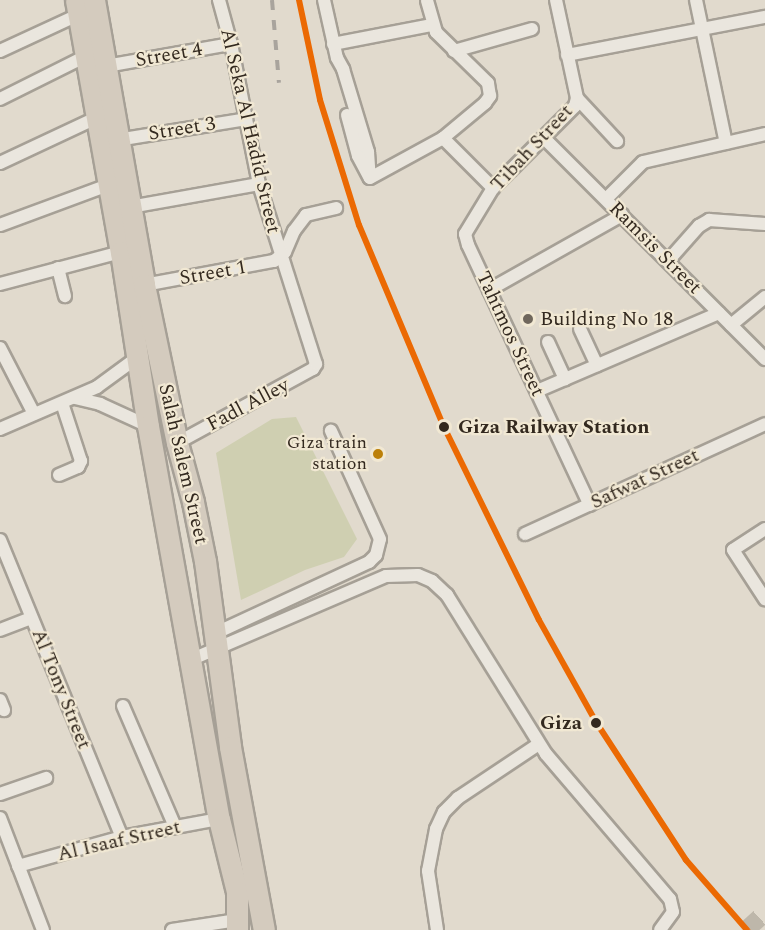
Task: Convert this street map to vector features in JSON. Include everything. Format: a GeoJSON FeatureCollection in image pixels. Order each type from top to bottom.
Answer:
{"type":"FeatureCollection","features":[{"type":"Feature","properties":{"kind":"highway","name":"Salah Salem Street"},"geometry":{"type":"LineString","coordinates":[[94,0],[144,285],[177,443],[197,521],[217,641],[237,795],[264,930]]}},
{"type":"Feature","properties":{"kind":"highway","name":"Salah Salem Street"},"geometry":{"type":"LineString","coordinates":[[77,7],[121,252],[148,426],[219,819],[237,892],[240,927]]}},
{"type":"Feature","properties":{"kind":"highway"},"geometry":{"type":"LineString","coordinates":[[166,519],[177,528],[183,542],[199,625],[205,633],[217,641]]}},
{"type":"Feature","properties":{"kind":"street","name":"Al Seka Al Hadid Street"},"geometry":{"type":"LineString","coordinates":[[219,0],[231,44],[259,184],[316,364]]}},
{"type":"Feature","properties":{"kind":"street"},"geometry":{"type":"LineString","coordinates":[[324,0],[337,58],[343,69],[368,152],[370,178],[443,138],[485,104],[491,91],[488,83],[454,51],[432,25],[427,0]]}},
{"type":"Feature","properties":{"kind":"street"},"geometry":{"type":"LineString","coordinates":[[556,0],[577,98],[617,141]]}},
{"type":"Feature","properties":{"kind":"street"},"geometry":{"type":"LineString","coordinates":[[696,0],[726,143]]}},
{"type":"Feature","properties":{"kind":"street"},"geometry":{"type":"LineString","coordinates":[[0,51],[77,7]]}},
{"type":"Feature","properties":{"kind":"street"},"geometry":{"type":"LineString","coordinates":[[567,55],[765,17]]}},
{"type":"Feature","properties":{"kind":"street"},"geometry":{"type":"LineString","coordinates":[[333,44],[432,25]]}},
{"type":"Feature","properties":{"kind":"street"},"geometry":{"type":"LineString","coordinates":[[454,51],[532,29]]}},
{"type":"Feature","properties":{"kind":"street","name":"Street 4"},"geometry":{"type":"LineString","coordinates":[[106,66],[231,44]]}},
{"type":"Feature","properties":{"kind":"street"},"geometry":{"type":"LineString","coordinates":[[0,99],[86,56]]}},
{"type":"Feature","properties":{"kind":"street","name":"Tibah Street"},"geometry":{"type":"LineString","coordinates":[[467,228],[493,188],[572,111],[577,98]]}},
{"type":"Feature","properties":{"kind":"street"},"geometry":{"type":"LineString","coordinates":[[0,163],[96,118]]}},
{"type":"Feature","properties":{"kind":"street","name":"Street 3"},"geometry":{"type":"LineString","coordinates":[[117,140],[246,119]]}},
{"type":"Feature","properties":{"kind":"street"},"geometry":{"type":"LineString","coordinates":[[606,200],[643,162],[765,134]]}},
{"type":"Feature","properties":{"kind":"street"},"geometry":{"type":"LineString","coordinates":[[443,138],[493,188]]}},
{"type":"Feature","properties":{"kind":"street","name":"Ramsis Street"},"geometry":{"type":"LineString","coordinates":[[544,138],[731,325],[762,353]]}},
{"type":"Feature","properties":{"kind":"street"},"geometry":{"type":"LineString","coordinates":[[130,207],[259,184]]}},
{"type":"Feature","properties":{"kind":"street"},"geometry":{"type":"LineString","coordinates":[[0,225],[108,185]]}},
{"type":"Feature","properties":{"kind":"street"},"geometry":{"type":"LineString","coordinates":[[280,256],[306,215],[336,208]]}},
{"type":"Feature","properties":{"kind":"street"},"geometry":{"type":"LineString","coordinates":[[489,290],[622,215]]}},
{"type":"Feature","properties":{"kind":"street"},"geometry":{"type":"LineString","coordinates":[[668,261],[699,226],[709,220],[765,224]]}},
{"type":"Feature","properties":{"kind":"street","name":"Tahtmos Street"},"geometry":{"type":"LineString","coordinates":[[467,228],[466,239],[590,505]]}},
{"type":"Feature","properties":{"kind":"street"},"geometry":{"type":"LineString","coordinates":[[0,284],[121,252]]}},
{"type":"Feature","properties":{"kind":"street","name":"Street 1"},"geometry":{"type":"LineString","coordinates":[[144,285],[268,263],[280,256]]}},
{"type":"Feature","properties":{"kind":"street"},"geometry":{"type":"LineString","coordinates":[[58,268],[65,297]]}},
{"type":"Feature","properties":{"kind":"street"},"geometry":{"type":"LineString","coordinates":[[731,325],[765,297]]}},
{"type":"Feature","properties":{"kind":"street"},"geometry":{"type":"LineString","coordinates":[[537,391],[719,313]]}},
{"type":"Feature","properties":{"kind":"street"},"geometry":{"type":"LineString","coordinates":[[580,329],[597,365]]}},
{"type":"Feature","properties":{"kind":"street"},"geometry":{"type":"LineString","coordinates":[[548,342],[565,379]]}},
{"type":"Feature","properties":{"kind":"street"},"geometry":{"type":"LineString","coordinates":[[0,348],[34,414]]}},
{"type":"Feature","properties":{"kind":"street"},"geometry":{"type":"LineString","coordinates":[[0,429],[75,398],[104,382],[138,357]]}},
{"type":"Feature","properties":{"kind":"street","name":"Fadl Alley"},"geometry":{"type":"LineString","coordinates":[[177,443],[313,369],[316,364]]}},
{"type":"Feature","properties":{"kind":"street"},"geometry":{"type":"LineString","coordinates":[[75,398],[117,410],[148,426]]}},
{"type":"Feature","properties":{"kind":"street"},"geometry":{"type":"LineString","coordinates":[[59,475],[78,467],[81,461],[62,403]]}},
{"type":"Feature","properties":{"kind":"street","name":"Safwat Street"},"geometry":{"type":"LineString","coordinates":[[525,534],[765,424]]}},
{"type":"Feature","properties":{"kind":"street"},"geometry":{"type":"LineString","coordinates":[[190,660],[217,641],[369,562],[376,555],[380,539],[331,431]]}},
{"type":"Feature","properties":{"kind":"street"},"geometry":{"type":"LineString","coordinates":[[765,530],[733,550],[765,599]]}},
{"type":"Feature","properties":{"kind":"street","name":"Al Tony Street"},"geometry":{"type":"LineString","coordinates":[[0,540],[122,837]]}},
{"type":"Feature","properties":{"kind":"street"},"geometry":{"type":"LineString","coordinates":[[217,641],[386,576],[418,574],[432,580],[447,595],[539,744],[670,899],[674,908],[669,920],[660,930]]}},
{"type":"Feature","properties":{"kind":"street"},"geometry":{"type":"LineString","coordinates":[[0,630],[31,618]]}},
{"type":"Feature","properties":{"kind":"street"},"geometry":{"type":"LineString","coordinates":[[123,706],[175,827]]}},
{"type":"Feature","properties":{"kind":"street"},"geometry":{"type":"LineString","coordinates":[[437,930],[428,871],[436,829],[444,812],[458,798],[539,744]]}},
{"type":"Feature","properties":{"kind":"street"},"geometry":{"type":"LineString","coordinates":[[0,794],[46,778]]}},
{"type":"Feature","properties":{"kind":"street"},"geometry":{"type":"LineString","coordinates":[[0,818],[43,930]]}},
{"type":"Feature","properties":{"kind":"street","name":"Al Isaaf Street"},"geometry":{"type":"LineString","coordinates":[[18,866],[122,837],[219,819]]}},
{"type":"Feature","properties":{"kind":"street"},"geometry":{"type":"LineString","coordinates":[[172,930],[240,927]]}},
{"type":"Feature","properties":{"kind":"green space"},"geometry":{"type":"Polygon","coordinates":[[[296,417],[357,539],[344,557],[305,570],[241,600],[216,453],[272,419],[296,417]]]}},
{"type":"Feature","properties":{"kind":"tunnel"},"geometry":{"type":"LineString","coordinates":[[746,930],[765,913]]}},
{"type":"Feature","properties":{"kind":"railway"},"geometry":{"type":"LineString","coordinates":[[272,0],[279,83]]}},
{"type":"Feature","properties":{"kind":"transit line"},"geometry":{"type":"LineString","coordinates":[[299,0],[320,100],[359,225],[444,427],[539,620],[596,722],[686,860],[747,930]]}},
{"type":"Feature","properties":{"kind":"place","name":"Building No 18"},"geometry":{"type":"Point","coordinates":[528,319]}},
{"type":"Feature","properties":{"kind":"place","name":"Giza Railway Station"},"geometry":{"type":"Point","coordinates":[444,427]}},
{"type":"Feature","properties":{"kind":"place","name":"Giza train station"},"geometry":{"type":"Point","coordinates":[378,454]}},
{"type":"Feature","properties":{"kind":"place","name":"Giza"},"geometry":{"type":"Point","coordinates":[596,723]}}]}
